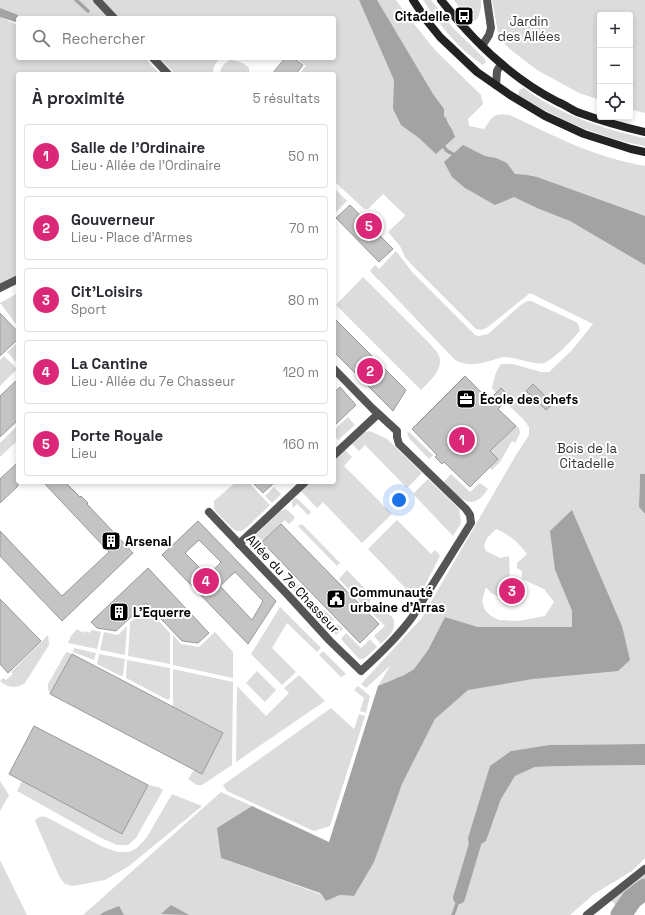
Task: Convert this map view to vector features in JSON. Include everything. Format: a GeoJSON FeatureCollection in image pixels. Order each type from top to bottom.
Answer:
{"type":"FeatureCollection","features":[{"type":"Feature","properties":{"kind":"main road"},"geometry":{"type":"LineString","coordinates":[[413,0],[440,37],[445,40],[469,65],[496,85],[536,111],[570,128],[631,149],[645,152]]}},
{"type":"Feature","properties":{"kind":"main road"},"geometry":{"type":"LineString","coordinates":[[441,0],[454,17],[482,46],[501,64],[527,84],[576,111],[604,121],[645,132]]}},
{"type":"Feature","properties":{"kind":"street"},"geometry":{"type":"LineString","coordinates":[[97,0],[112,16]]}},
{"type":"Feature","properties":{"kind":"street"},"geometry":{"type":"LineString","coordinates":[[482,46],[489,35],[491,28],[487,0]]}},
{"type":"Feature","properties":{"kind":"street"},"geometry":{"type":"LineString","coordinates":[[155,60],[166,72]]}},
{"type":"Feature","properties":{"kind":"street"},"geometry":{"type":"LineString","coordinates":[[496,85],[497,71],[501,64]]}},
{"type":"Feature","properties":{"kind":"street"},"geometry":{"type":"LineString","coordinates":[[0,288],[16,280]]}},
{"type":"Feature","properties":{"kind":"street"},"geometry":{"type":"LineString","coordinates":[[336,453],[378,414],[337,372]]}},
{"type":"Feature","properties":{"kind":"street","name":"Allée du 7e Chasseur"},"geometry":{"type":"LineString","coordinates":[[209,512],[330,641],[361,671],[389,645],[405,627],[471,523],[470,515],[466,508],[399,444],[396,437],[397,431],[378,414]]}},
{"type":"Feature","properties":{"kind":"street"},"geometry":{"type":"LineString","coordinates":[[239,544],[303,484]]}},
{"type":"Feature","properties":{"kind":"street"},"geometry":{"type":"LineString","coordinates":[[587,915],[645,869]]}},
{"type":"Feature","properties":{"kind":"green space","name":"Bois de la Citadelle"},"geometry":{"type":"Polygon","coordinates":[[[0,0],[396,0],[435,50],[481,95],[483,104],[468,119],[469,126],[484,129],[494,116],[510,115],[592,152],[609,158],[645,166],[645,474],[640,474],[639,507],[645,514],[645,744],[549,745],[511,751],[486,841],[501,799],[515,776],[535,767],[645,765],[645,858],[632,871],[594,894],[570,915],[83,915],[221,792],[252,806],[218,828],[221,858],[320,894],[326,901],[340,895],[354,896],[402,784],[435,719],[468,689],[533,679],[622,626],[572,511],[555,570],[572,611],[572,627],[478,627],[445,617],[428,650],[414,669],[378,686],[390,666],[366,688],[361,684],[421,619],[529,435],[529,427],[524,420],[505,402],[510,397],[501,388],[496,393],[492,388],[499,367],[501,364],[513,364],[541,372],[549,372],[572,350],[593,324],[530,293],[488,327],[482,330],[476,329],[411,264],[405,257],[400,246],[388,232],[405,215],[383,194],[368,209],[364,209],[336,183],[336,72],[301,72],[306,66],[298,60],[336,60],[336,16],[16,16],[16,18],[0,9],[0,0]],[[496,529],[487,538],[484,545],[486,551],[500,558],[509,556],[510,580],[502,598],[491,593],[486,587],[482,601],[485,610],[491,616],[499,620],[518,621],[545,616],[554,602],[544,589],[522,579],[522,571],[517,568],[517,563],[527,554],[521,546],[505,533],[496,529]]]}},
{"type":"Feature","properties":{"kind":"green space"},"geometry":{"type":"Polygon","coordinates":[[[423,0],[431,0],[453,28],[484,58],[486,62],[483,65],[457,44],[423,0]]]}},
{"type":"Feature","properties":{"kind":"green space"},"geometry":{"type":"Polygon","coordinates":[[[454,0],[481,0],[478,18],[474,21],[460,9],[454,0]]]}},
{"type":"Feature","properties":{"kind":"green space","name":"Jardin des Allées"},"geometry":{"type":"Polygon","coordinates":[[[492,0],[645,0],[645,113],[633,110],[633,12],[597,12],[597,99],[579,93],[537,70],[511,50],[499,38],[492,0]]]}},
{"type":"Feature","properties":{"kind":"green space"},"geometry":{"type":"Polygon","coordinates":[[[0,17],[16,24],[16,60],[147,60],[158,72],[16,72],[16,275],[0,284],[0,17]]]}},
{"type":"Feature","properties":{"kind":"green space"},"geometry":{"type":"Polygon","coordinates":[[[162,60],[218,60],[213,69],[213,72],[173,72],[162,60]]]}},
{"type":"Feature","properties":{"kind":"green space"},"geometry":{"type":"Polygon","coordinates":[[[230,60],[238,61],[245,64],[249,68],[249,72],[220,72],[226,63],[230,60]]]}},
{"type":"Feature","properties":{"kind":"green space"},"geometry":{"type":"Polygon","coordinates":[[[524,88],[566,113],[598,125],[645,138],[645,146],[608,137],[559,118],[518,95],[519,90],[524,88]]]}},
{"type":"Feature","properties":{"kind":"green space"},"geometry":{"type":"Polygon","coordinates":[[[336,190],[347,201],[336,212],[336,190]]]}},
{"type":"Feature","properties":{"kind":"green space"},"geometry":{"type":"Polygon","coordinates":[[[396,251],[413,273],[475,335],[479,336],[488,334],[522,304],[528,301],[531,301],[576,322],[580,330],[574,338],[553,358],[541,364],[505,357],[479,364],[465,364],[455,360],[370,271],[375,265],[379,269],[396,251]]]}},
{"type":"Feature","properties":{"kind":"green space"},"geometry":{"type":"Polygon","coordinates":[[[363,277],[437,352],[440,361],[438,370],[432,379],[421,390],[336,305],[363,277]]]}},
{"type":"Feature","properties":{"kind":"green space"},"geometry":{"type":"Polygon","coordinates":[[[16,294],[16,324],[0,304],[16,294]]]}},
{"type":"Feature","properties":{"kind":"green space"},"geometry":{"type":"Polygon","coordinates":[[[16,344],[16,362],[7,352],[16,344]]]}},
{"type":"Feature","properties":{"kind":"green space"},"geometry":{"type":"Polygon","coordinates":[[[4,356],[16,368],[16,370],[0,386],[0,360],[4,356]]]}},
{"type":"Feature","properties":{"kind":"green space"},"geometry":{"type":"Polygon","coordinates":[[[348,417],[355,425],[338,440],[336,438],[336,428],[348,417]]]}},
{"type":"Feature","properties":{"kind":"green space"},"geometry":{"type":"Polygon","coordinates":[[[516,426],[519,428],[520,433],[515,443],[512,441],[500,462],[492,470],[489,467],[498,459],[490,451],[516,426]]]}},
{"type":"Feature","properties":{"kind":"green space"},"geometry":{"type":"Polygon","coordinates":[[[16,427],[16,442],[0,457],[0,443],[16,427]]]}},
{"type":"Feature","properties":{"kind":"green space"},"geometry":{"type":"Polygon","coordinates":[[[370,431],[387,439],[422,473],[407,488],[365,445],[359,451],[352,444],[365,432],[370,431]]]}},
{"type":"Feature","properties":{"kind":"green space"},"geometry":{"type":"Polygon","coordinates":[[[409,432],[433,455],[429,459],[409,438],[407,433],[409,432]]]}},
{"type":"Feature","properties":{"kind":"green space"},"geometry":{"type":"Polygon","coordinates":[[[345,450],[352,457],[344,466],[392,514],[362,543],[323,502],[317,508],[301,491],[308,484],[336,484],[336,458],[345,450]]]}},
{"type":"Feature","properties":{"kind":"green space"},"geometry":{"type":"Polygon","coordinates":[[[451,474],[470,492],[480,483],[488,489],[482,497],[476,501],[470,502],[465,500],[454,493],[444,482],[451,474]]]}},
{"type":"Feature","properties":{"kind":"green space"},"geometry":{"type":"Polygon","coordinates":[[[428,479],[459,509],[461,521],[453,536],[413,494],[428,479]]]}},
{"type":"Feature","properties":{"kind":"green space"},"geometry":{"type":"Polygon","coordinates":[[[234,484],[250,484],[270,505],[246,528],[241,531],[237,531],[233,529],[216,512],[214,508],[214,501],[234,484]]]}},
{"type":"Feature","properties":{"kind":"green space"},"geometry":{"type":"Polygon","coordinates":[[[274,487],[281,494],[272,503],[265,496],[274,487]]]}},
{"type":"Feature","properties":{"kind":"green space"},"geometry":{"type":"Polygon","coordinates":[[[295,498],[298,499],[311,512],[308,515],[297,504],[293,508],[292,501],[295,498]]]}},
{"type":"Feature","properties":{"kind":"green space"},"geometry":{"type":"Polygon","coordinates":[[[286,509],[294,516],[294,519],[289,524],[285,520],[263,541],[256,535],[280,511],[286,509]]]}},
{"type":"Feature","properties":{"kind":"green space"},"geometry":{"type":"Polygon","coordinates":[[[397,520],[431,554],[435,550],[440,556],[418,596],[412,595],[368,549],[397,520]]]}},
{"type":"Feature","properties":{"kind":"green space"},"geometry":{"type":"Polygon","coordinates":[[[302,524],[340,563],[337,566],[298,526],[302,524]]]}},
{"type":"Feature","properties":{"kind":"green space"},"geometry":{"type":"Polygon","coordinates":[[[253,537],[271,555],[265,561],[251,548],[253,537]]]}},
{"type":"Feature","properties":{"kind":"green space"},"geometry":{"type":"Polygon","coordinates":[[[347,570],[372,596],[367,609],[339,579],[347,570]]]}},
{"type":"Feature","properties":{"kind":"green space"},"geometry":{"type":"Polygon","coordinates":[[[289,574],[310,598],[305,603],[283,580],[289,574]]]}},
{"type":"Feature","properties":{"kind":"green space"},"geometry":{"type":"Polygon","coordinates":[[[378,603],[393,618],[394,622],[392,632],[381,644],[374,636],[385,626],[374,615],[378,603]]]}},
{"type":"Feature","properties":{"kind":"green space"},"geometry":{"type":"Polygon","coordinates":[[[146,607],[170,633],[170,664],[128,656],[130,623],[146,607]]]}},
{"type":"Feature","properties":{"kind":"green space"},"geometry":{"type":"Polygon","coordinates":[[[280,607],[321,648],[317,652],[287,623],[272,648],[296,672],[282,685],[251,654],[280,607]]]}},
{"type":"Feature","properties":{"kind":"green space"},"geometry":{"type":"Polygon","coordinates":[[[324,610],[334,619],[331,622],[335,626],[338,624],[343,629],[336,635],[318,617],[324,610]]]}},
{"type":"Feature","properties":{"kind":"green space"},"geometry":{"type":"Polygon","coordinates":[[[127,626],[125,655],[100,650],[104,632],[118,635],[127,626]]]}},
{"type":"Feature","properties":{"kind":"green space"},"geometry":{"type":"Polygon","coordinates":[[[77,629],[81,632],[83,631],[84,633],[87,631],[89,633],[92,630],[101,632],[97,649],[68,643],[71,636],[77,629]]]}},
{"type":"Feature","properties":{"kind":"green space"},"geometry":{"type":"Polygon","coordinates":[[[215,632],[233,652],[233,678],[173,665],[173,635],[181,644],[199,647],[215,632]]]}},
{"type":"Feature","properties":{"kind":"green space"},"geometry":{"type":"Polygon","coordinates":[[[346,633],[361,648],[370,639],[377,647],[365,658],[359,659],[341,639],[346,633]]]}},
{"type":"Feature","properties":{"kind":"green space"},"geometry":{"type":"Polygon","coordinates":[[[48,635],[49,645],[25,683],[12,687],[0,681],[3,678],[6,680],[13,674],[11,672],[48,635]]]}},
{"type":"Feature","properties":{"kind":"green space"},"geometry":{"type":"Polygon","coordinates":[[[74,648],[96,653],[94,660],[73,652],[74,648]]]}},
{"type":"Feature","properties":{"kind":"green space"},"geometry":{"type":"Polygon","coordinates":[[[323,651],[346,674],[341,677],[319,655],[323,651]]]}},
{"type":"Feature","properties":{"kind":"green space"},"geometry":{"type":"Polygon","coordinates":[[[67,652],[72,654],[50,694],[48,684],[67,652]]]}},
{"type":"Feature","properties":{"kind":"green space"},"geometry":{"type":"Polygon","coordinates":[[[99,654],[125,659],[123,675],[121,676],[97,664],[99,654]]]}},
{"type":"Feature","properties":{"kind":"green space"},"geometry":{"type":"Polygon","coordinates":[[[127,660],[170,668],[169,700],[126,678],[127,660]]]}},
{"type":"Feature","properties":{"kind":"green space"},"geometry":{"type":"Polygon","coordinates":[[[173,669],[233,682],[232,765],[202,785],[197,785],[188,779],[194,770],[202,774],[223,733],[173,707],[173,669]]]}},
{"type":"Feature","properties":{"kind":"green space"},"geometry":{"type":"Polygon","coordinates":[[[257,671],[276,690],[265,702],[246,683],[257,671]]]}},
{"type":"Feature","properties":{"kind":"green space"},"geometry":{"type":"Polygon","coordinates":[[[299,675],[325,701],[236,762],[237,686],[266,716],[289,693],[284,688],[299,675]]]}},
{"type":"Feature","properties":{"kind":"green space"},"geometry":{"type":"Polygon","coordinates":[[[358,686],[370,696],[366,713],[360,711],[364,698],[354,690],[358,686]]]}},
{"type":"Feature","properties":{"kind":"green space"},"geometry":{"type":"Polygon","coordinates":[[[331,708],[354,729],[359,714],[365,716],[330,826],[314,831],[227,791],[223,785],[331,708]]]}},
{"type":"Feature","properties":{"kind":"green space"},"geometry":{"type":"Polygon","coordinates":[[[0,781],[9,795],[0,811],[0,781]]]}},
{"type":"Feature","properties":{"kind":"green space"},"geometry":{"type":"Polygon","coordinates":[[[22,781],[122,834],[148,785],[158,787],[163,790],[136,838],[128,845],[117,845],[101,838],[17,791],[22,781]]]}},
{"type":"Feature","properties":{"kind":"green space"},"geometry":{"type":"Polygon","coordinates":[[[172,794],[202,806],[129,866],[105,880],[72,886],[65,884],[60,878],[35,821],[38,817],[46,817],[103,847],[118,852],[129,852],[137,848],[147,837],[172,794]]]}},
{"type":"Feature","properties":{"kind":"green space"},"geometry":{"type":"Polygon","coordinates":[[[0,860],[27,915],[0,915],[0,860]]]}},
{"type":"Feature","properties":{"kind":"green space"},"geometry":{"type":"Polygon","coordinates":[[[645,869],[645,892],[633,902],[624,915],[617,915],[620,910],[609,898],[645,869]]]}},
{"type":"Feature","properties":{"kind":"shaded area"},"geometry":{"type":"Polygon","coordinates":[[[359,0],[377,0],[433,94],[444,109],[444,116],[455,137],[436,154],[419,138],[401,125],[393,109],[394,80],[359,0]]]}},
{"type":"Feature","properties":{"kind":"shaded area"},"geometry":{"type":"Polygon","coordinates":[[[0,8],[18,15],[16,16],[15,22],[0,17],[0,8]]]}},
{"type":"Feature","properties":{"kind":"shaded area"},"geometry":{"type":"Polygon","coordinates":[[[463,145],[485,156],[496,158],[507,163],[515,174],[537,177],[645,216],[645,265],[570,221],[514,197],[495,205],[465,188],[452,177],[444,162],[463,145]]]}},
{"type":"Feature","properties":{"kind":"shaded area"},"geometry":{"type":"Polygon","coordinates":[[[640,474],[645,474],[645,514],[639,507],[640,474]]]}},
{"type":"Feature","properties":{"kind":"shaded area"},"geometry":{"type":"Polygon","coordinates":[[[572,510],[622,626],[630,660],[618,671],[533,679],[468,690],[435,719],[402,784],[374,862],[354,896],[340,895],[326,901],[320,893],[221,858],[217,828],[252,806],[329,842],[378,686],[414,669],[428,650],[445,617],[478,627],[572,627],[572,611],[555,570],[550,531],[572,510]]]}},
{"type":"Feature","properties":{"kind":"shaded area"},"geometry":{"type":"Polygon","coordinates":[[[645,744],[645,765],[535,767],[515,776],[501,799],[486,841],[470,851],[468,838],[490,766],[511,751],[549,745],[645,744]]]}},
{"type":"Feature","properties":{"kind":"shaded area"},"geometry":{"type":"Polygon","coordinates":[[[171,905],[189,915],[161,914],[171,905]]]}},
{"type":"Feature","properties":{"kind":"shaded area"},"geometry":{"type":"Polygon","coordinates":[[[119,906],[124,915],[100,915],[104,912],[119,906]]]}},
{"type":"Feature","properties":{"kind":"building"},"geometry":{"type":"Polygon","coordinates":[[[283,60],[296,60],[303,65],[298,72],[274,72],[283,60]]]}},
{"type":"Feature","properties":{"kind":"building"},"geometry":{"type":"Polygon","coordinates":[[[350,205],[393,249],[379,262],[336,218],[350,205]]]}},
{"type":"Feature","properties":{"kind":"building"},"geometry":{"type":"Polygon","coordinates":[[[0,313],[16,330],[16,341],[0,356],[0,313]]]}},
{"type":"Feature","properties":{"kind":"building"},"geometry":{"type":"Polygon","coordinates":[[[336,320],[406,390],[393,411],[336,354],[336,320]]]}},
{"type":"Feature","properties":{"kind":"building"},"geometry":{"type":"Polygon","coordinates":[[[465,376],[489,400],[501,388],[510,397],[498,409],[516,426],[490,451],[498,459],[470,487],[444,462],[442,464],[435,457],[437,455],[412,429],[465,376]]]}},
{"type":"Feature","properties":{"kind":"building"},"geometry":{"type":"Polygon","coordinates":[[[16,381],[16,422],[0,437],[0,396],[16,381]]]}},
{"type":"Feature","properties":{"kind":"building"},"geometry":{"type":"Polygon","coordinates":[[[533,384],[553,404],[546,410],[526,391],[533,384]]]}},
{"type":"Feature","properties":{"kind":"building"},"geometry":{"type":"Polygon","coordinates":[[[340,387],[356,405],[336,424],[336,390],[340,387]]]}},
{"type":"Feature","properties":{"kind":"building"},"geometry":{"type":"Polygon","coordinates":[[[16,464],[16,484],[18,484],[18,486],[0,503],[0,479],[16,464]]]}},
{"type":"Feature","properties":{"kind":"building","name":"Arsenal"},"geometry":{"type":"Polygon","coordinates":[[[45,484],[67,484],[88,503],[87,504],[133,553],[62,621],[0,556],[0,531],[62,596],[109,552],[45,484]]]}},
{"type":"Feature","properties":{"kind":"building"},"geometry":{"type":"Polygon","coordinates":[[[254,484],[273,484],[263,493],[254,484]]]}},
{"type":"Feature","properties":{"kind":"building"},"geometry":{"type":"Polygon","coordinates":[[[198,521],[276,601],[248,644],[162,555],[198,521]],[[199,540],[185,553],[208,576],[221,562],[199,540]],[[235,572],[220,586],[252,620],[263,601],[235,572]]]}},
{"type":"Feature","properties":{"kind":"building","name":"Communauté urbaine d'Arras"},"geometry":{"type":"Polygon","coordinates":[[[281,524],[379,624],[360,643],[262,542],[281,524]]]}},
{"type":"Feature","properties":{"kind":"building","name":"L'Equerre"},"geometry":{"type":"Polygon","coordinates":[[[148,568],[209,633],[198,643],[182,641],[146,603],[116,631],[97,628],[91,622],[148,568]]]}},
{"type":"Feature","properties":{"kind":"building"},"geometry":{"type":"Polygon","coordinates":[[[0,599],[41,641],[8,673],[0,664],[0,599]]]}},
{"type":"Feature","properties":{"kind":"building"},"geometry":{"type":"Polygon","coordinates":[[[72,654],[223,733],[202,774],[50,694],[72,654]]]}},
{"type":"Feature","properties":{"kind":"building"},"geometry":{"type":"Polygon","coordinates":[[[34,726],[148,785],[122,834],[9,774],[34,726]]]}},
{"type":"Feature","properties":{"kind":"waterway"},"geometry":{"type":"LineString","coordinates":[[76,0],[88,11]]}},
{"type":"Feature","properties":{"kind":"waterway"},"geometry":{"type":"LineString","coordinates":[[442,143],[446,150],[456,156]]}},
{"type":"Feature","properties":{"kind":"waterway"},"geometry":{"type":"LineString","coordinates":[[459,898],[478,834]]}},
{"type":"Feature","properties":{"kind":"waterway"},"geometry":{"type":"LineString","coordinates":[[621,915],[632,899],[645,889]]}},
{"type":"Feature","properties":{"kind":"waterway"},"geometry":{"type":"LineString","coordinates":[[453,915],[459,898]]}},
{"type":"Feature","properties":{"kind":"place","name":"Citadelle"},"geometry":{"type":"Point","coordinates":[464,16]}},
{"type":"Feature","properties":{"kind":"place","name":"Porte Royale"},"geometry":{"type":"Point","coordinates":[369,226]}},
{"type":"Feature","properties":{"kind":"place","name":"Gouverneur"},"geometry":{"type":"Point","coordinates":[370,371]}},
{"type":"Feature","properties":{"kind":"place","name":"École des chefs"},"geometry":{"type":"Point","coordinates":[466,399]}},
{"type":"Feature","properties":{"kind":"place","name":"Salle de l'Ordinaire"},"geometry":{"type":"Point","coordinates":[462,440]}},
{"type":"Feature","properties":{"kind":"place","name":"Arsenal"},"geometry":{"type":"Point","coordinates":[111,541]}},
{"type":"Feature","properties":{"kind":"place","name":"La Cantine"},"geometry":{"type":"Point","coordinates":[206,581]}},
{"type":"Feature","properties":{"kind":"place","name":"Cit'Loisirs"},"geometry":{"type":"Point","coordinates":[512,591]}},
{"type":"Feature","properties":{"kind":"place","name":"Communauté urbaine d'Arras"},"geometry":{"type":"Point","coordinates":[336,599]}},
{"type":"Feature","properties":{"kind":"place","name":"L'Equerre"},"geometry":{"type":"Point","coordinates":[119,612]}}]}
